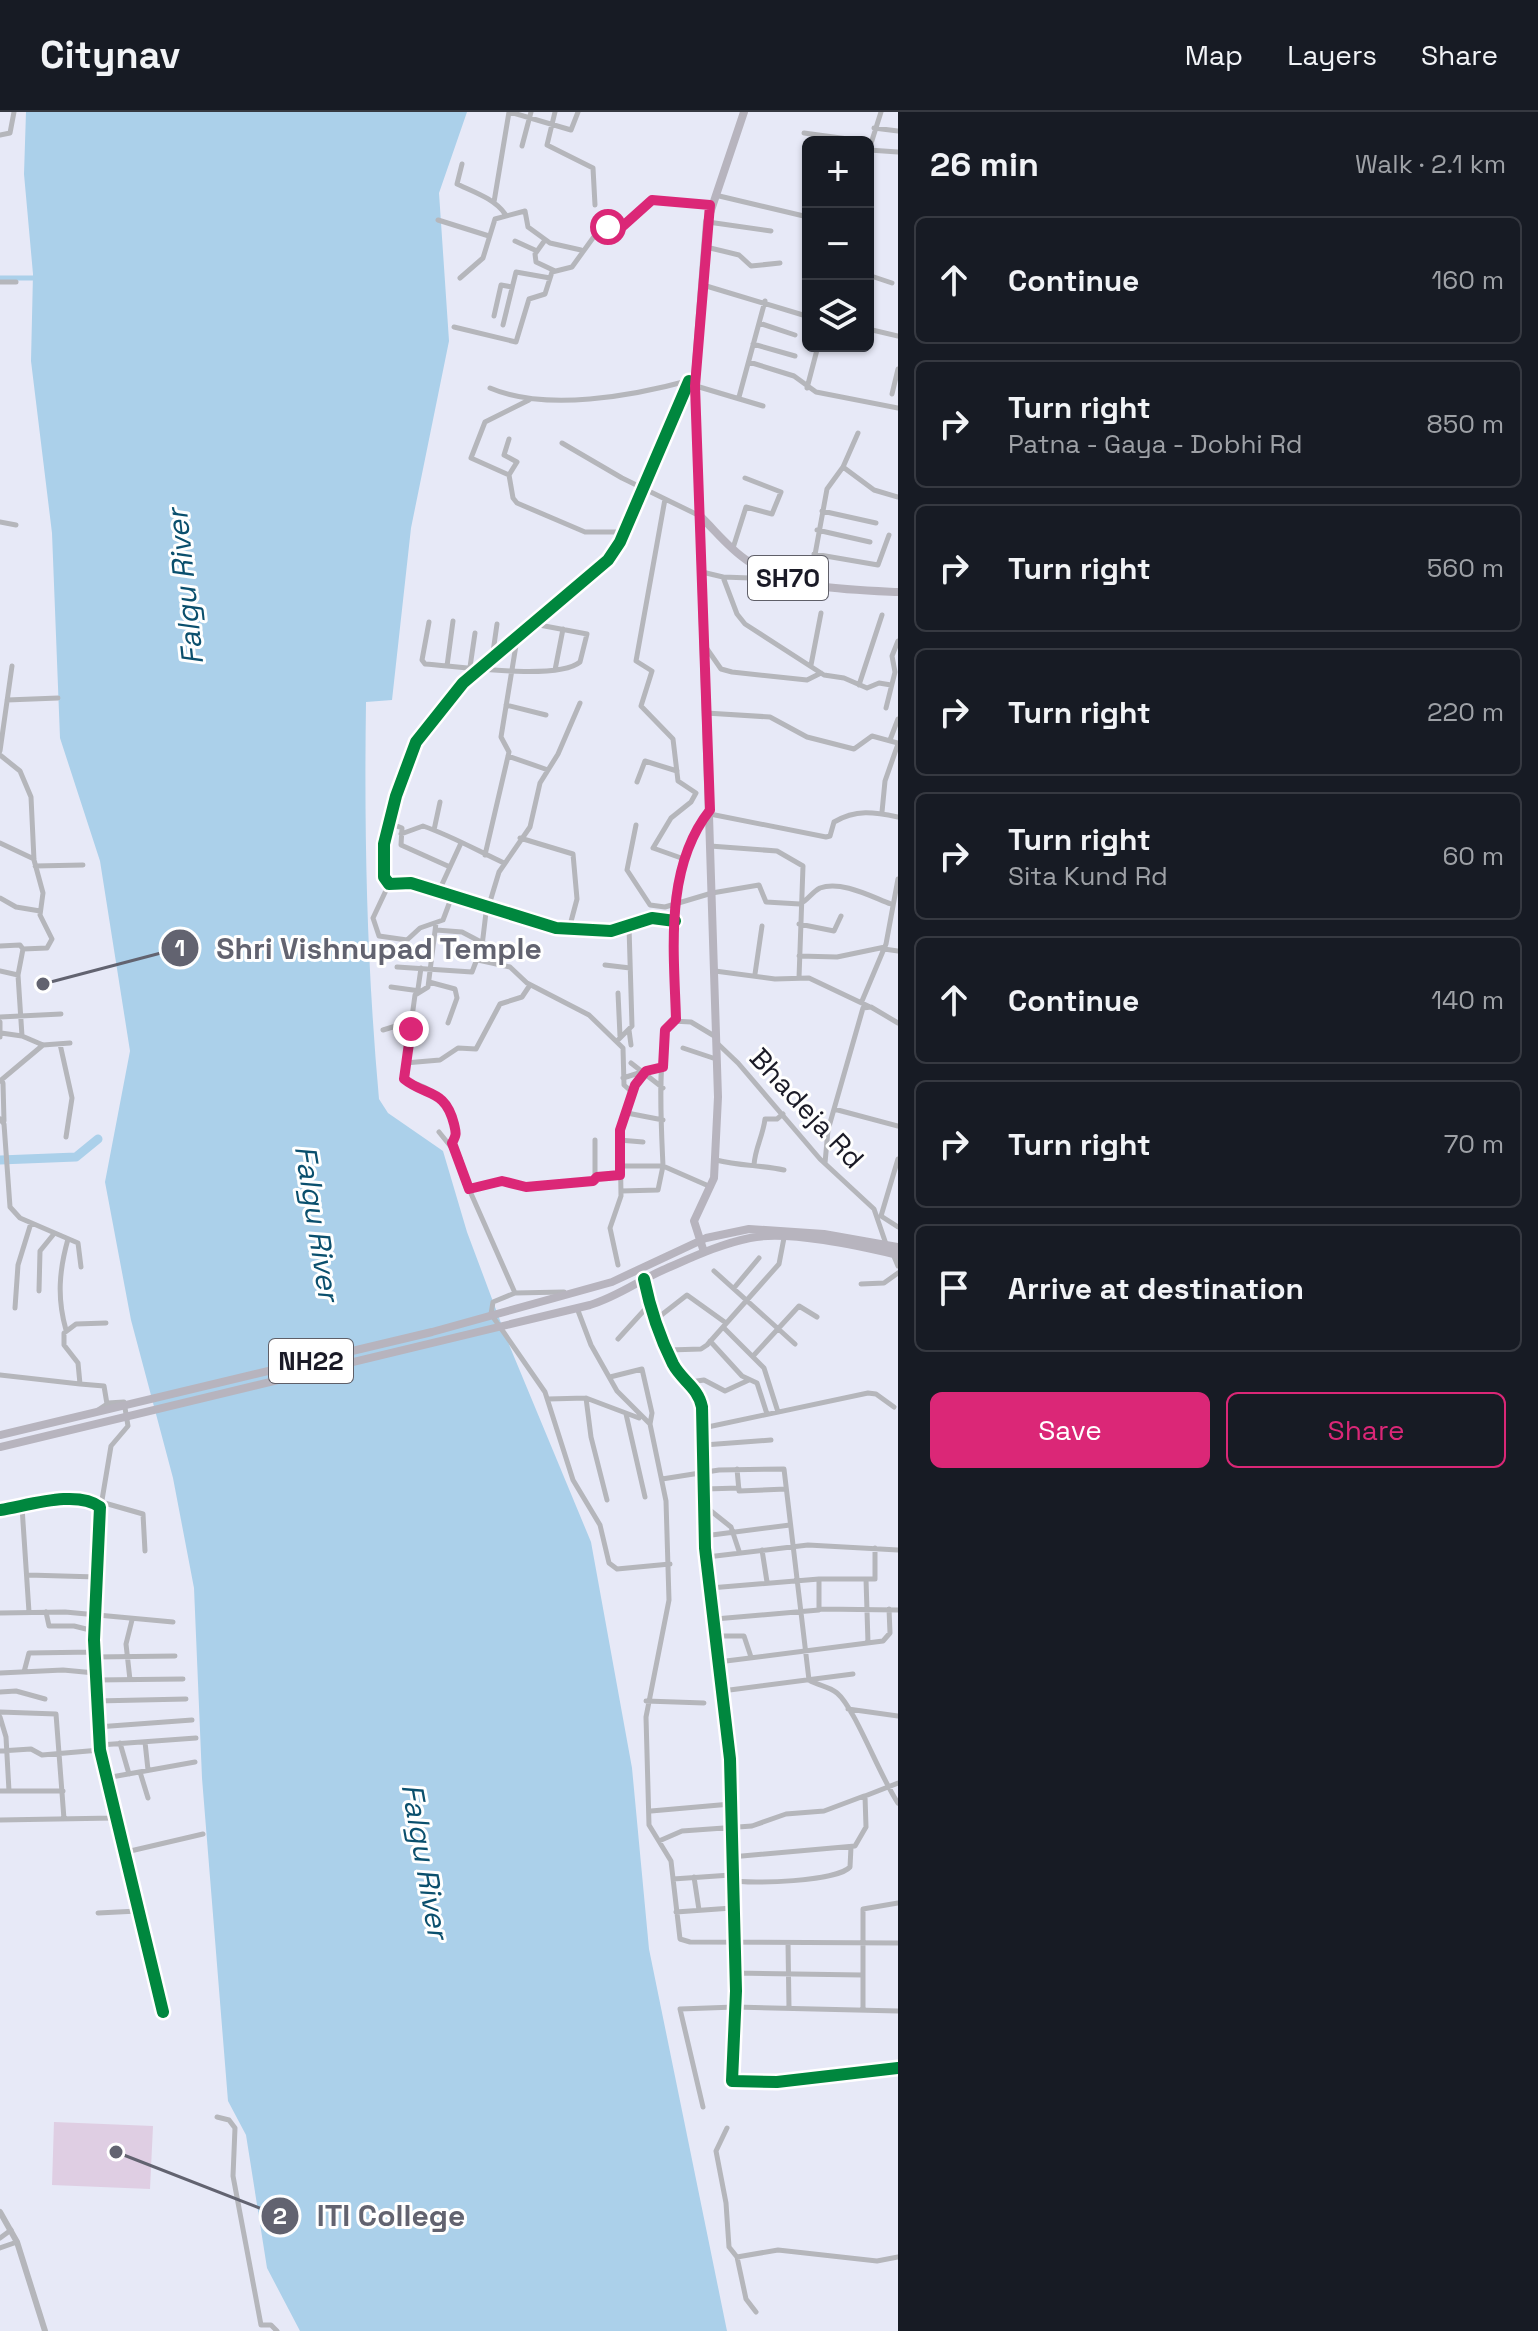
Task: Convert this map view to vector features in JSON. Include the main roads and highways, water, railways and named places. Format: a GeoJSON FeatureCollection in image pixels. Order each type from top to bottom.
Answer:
{"type":"FeatureCollection","features":[{"type":"Feature","properties":{"kind":"main road"},"geometry":{"type":"LineString","coordinates":[[742,112],[710,205],[693,382],[717,1040],[716,1160],[711,1187],[694,1221],[704,1252],[753,1237],[845,1243],[896,1252]]}},
{"type":"Feature","properties":{"kind":"main road","name":"SH70"},"geometry":{"type":"LineString","coordinates":[[699,515],[733,549],[767,572],[810,582],[898,592]]}},
{"type":"Feature","properties":{"kind":"main road"},"geometry":{"type":"LineString","coordinates":[[700,1239],[749,1229],[824,1234],[886,1244],[896,1252]]}},
{"type":"Feature","properties":{"kind":"main road","name":"NH22"},"geometry":{"type":"LineString","coordinates":[[0,1435],[612,1282],[700,1239]]}},
{"type":"Feature","properties":{"kind":"main road","name":"NH22"},"geometry":{"type":"LineString","coordinates":[[0,1447],[577,1308],[619,1295],[644,1279],[704,1252]]}},
{"type":"Feature","properties":{"kind":"water","name":"Falgu River"},"geometry":{"type":"Polygon","coordinates":[[[26,112],[467,112],[439,193],[449,341],[411,528],[392,700],[366,702],[367,901],[379,1099],[388,1113],[443,1151],[467,1232],[510,1347],[591,1542],[632,1768],[649,1949],[727,2331],[300,2331],[267,2268],[246,2135],[228,2101],[202,1778],[194,1588],[173,1478],[131,1320],[105,1182],[130,1051],[100,861],[60,738],[52,533],[31,361],[33,274],[24,174],[26,112]]]}},
{"type":"Feature","properties":{"kind":"waterway"},"geometry":{"type":"LineString","coordinates":[[0,278],[33,278]]}},
{"type":"Feature","properties":{"kind":"waterway"},"geometry":{"type":"LineString","coordinates":[[0,1160],[76,1157],[98,1139]]}},
{"type":"Feature","properties":{"kind":"place","name":"Shri Vishnupad Temple"},"geometry":{"type":"Point","coordinates":[43,984]}},
{"type":"Feature","properties":{"kind":"place","name":"ITI College"},"geometry":{"type":"Point","coordinates":[116,2152]}}]}
